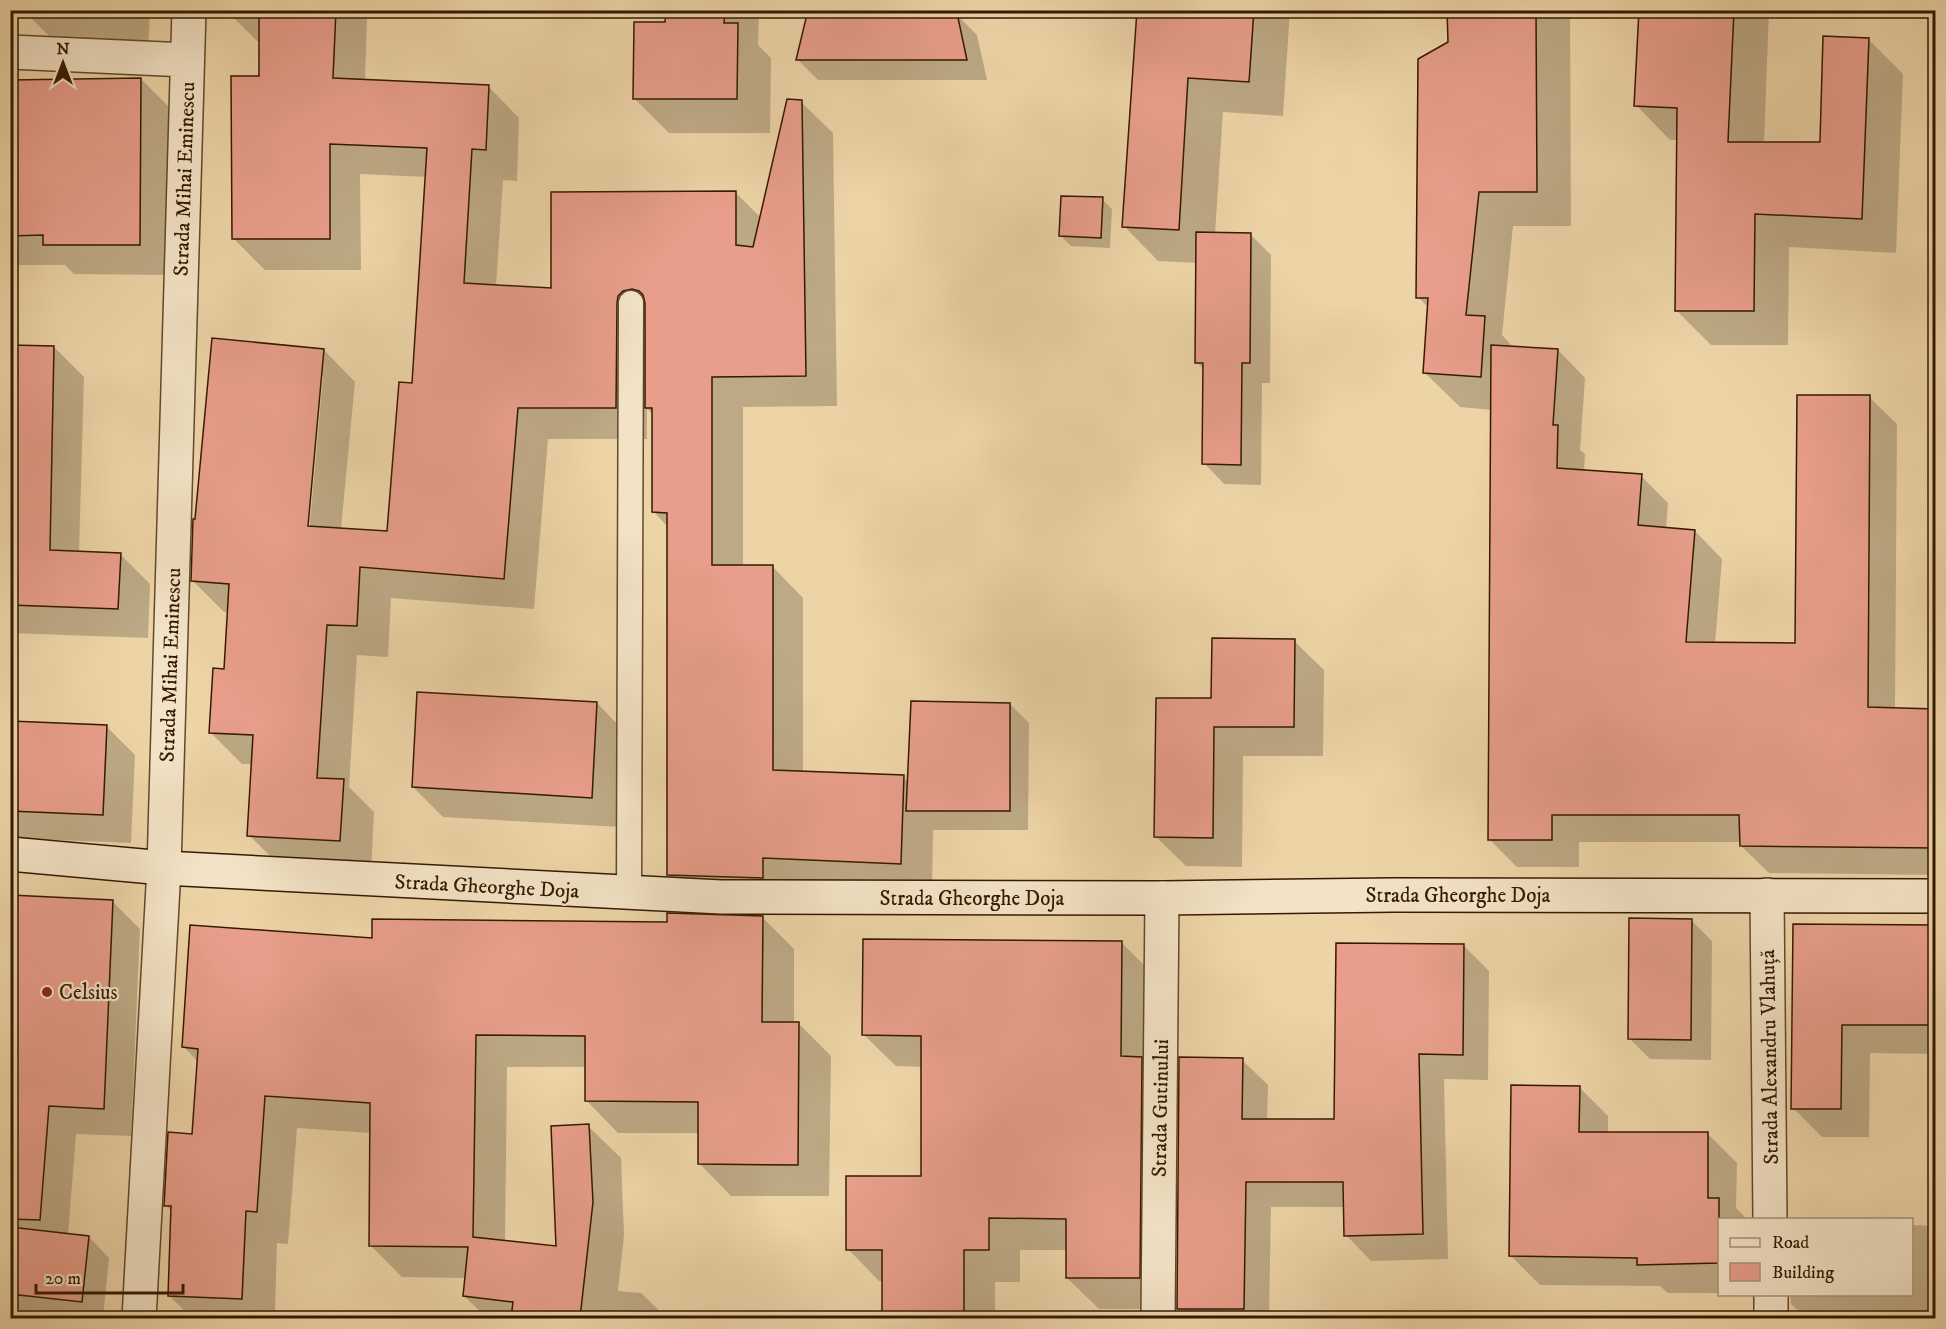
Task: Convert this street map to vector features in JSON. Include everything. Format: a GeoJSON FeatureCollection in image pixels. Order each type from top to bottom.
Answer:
{"type":"FeatureCollection","features":[{"type":"Feature","properties":{"kind":"street","name":"Strada Mihai Eminescu"},"geometry":{"type":"LineString","coordinates":[[139,1318],[165,868],[189,10]]}},
{"type":"Feature","properties":{"kind":"street"},"geometry":{"type":"LineString","coordinates":[[10,51],[188,60]]}},
{"type":"Feature","properties":{"kind":"street","name":"Strada Gheorghe Doja"},"geometry":{"type":"LineString","coordinates":[[10,854],[165,868],[721,897],[1935,896]]}},
{"type":"Feature","properties":{"kind":"street","name":"Strada Alexandru Vlahuță"},"geometry":{"type":"LineString","coordinates":[[1767,895],[1770,1218]]}},
{"type":"Feature","properties":{"kind":"street","name":"Strada Gutinului"},"geometry":{"type":"LineString","coordinates":[[1158,1318],[1162,898]]}},
{"type":"Feature","properties":{"kind":"street"},"geometry":{"type":"LineString","coordinates":[[1771,1296],[1771,1318]]}},
{"type":"Feature","properties":{"kind":"lane"},"geometry":{"type":"LineString","coordinates":[[629,893],[631,303]]}},
{"type":"Feature","properties":{"kind":"building"},"geometry":{"type":"Polygon","coordinates":[[[259,10],[336,10],[333,78],[489,85],[486,150],[472,149],[464,283],[551,288],[551,192],[736,191],[736,245],[753,247],[787,99],[802,100],[806,376],[712,377],[712,565],[773,565],[773,770],[904,775],[901,864],[763,858],[763,878],[667,875],[667,513],[652,512],[652,408],[645,408],[645,303],[643,295],[632,289],[623,291],[618,296],[617,303],[616,408],[518,408],[504,579],[360,567],[357,626],[327,625],[317,778],[344,779],[340,841],[247,836],[253,735],[209,733],[213,668],[224,669],[229,584],[191,581],[193,519],[195,519],[212,338],[324,349],[308,526],[387,531],[399,382],[412,383],[427,148],[330,144],[330,239],[232,239],[231,76],[259,76],[259,10]]]}},
{"type":"Feature","properties":{"kind":"building"},"geometry":{"type":"Polygon","coordinates":[[[666,10],[725,10],[724,23],[738,23],[737,99],[633,99],[634,22],[665,22],[666,10]]]}},
{"type":"Feature","properties":{"kind":"building"},"geometry":{"type":"Polygon","coordinates":[[[808,10],[957,13],[967,60],[796,60],[808,10]]]}},
{"type":"Feature","properties":{"kind":"building"},"geometry":{"type":"Polygon","coordinates":[[[1137,10],[1254,10],[1249,82],[1188,78],[1179,230],[1122,227],[1137,10]]]}},
{"type":"Feature","properties":{"kind":"building"},"geometry":{"type":"Polygon","coordinates":[[[1447,10],[1536,10],[1537,192],[1479,192],[1466,315],[1485,316],[1481,377],[1423,373],[1428,298],[1416,298],[1418,59],[1448,42],[1447,10]]]}},
{"type":"Feature","properties":{"kind":"building"},"geometry":{"type":"Polygon","coordinates":[[[1639,10],[1734,10],[1728,142],[1820,142],[1823,36],[1869,38],[1862,219],[1755,214],[1754,311],[1675,311],[1677,108],[1634,106],[1639,10]]]}},
{"type":"Feature","properties":{"kind":"building"},"geometry":{"type":"Polygon","coordinates":[[[141,78],[140,245],[43,245],[43,235],[10,236],[10,80],[141,78]]]}},
{"type":"Feature","properties":{"kind":"building"},"geometry":{"type":"Polygon","coordinates":[[[1061,196],[1103,197],[1101,238],[1059,236],[1061,196]]]}},
{"type":"Feature","properties":{"kind":"building"},"geometry":{"type":"Polygon","coordinates":[[[1196,232],[1251,233],[1250,363],[1242,363],[1241,465],[1202,464],[1203,363],[1195,363],[1196,232]]]}},
{"type":"Feature","properties":{"kind":"building"},"geometry":{"type":"Polygon","coordinates":[[[10,345],[54,346],[50,550],[121,553],[118,609],[10,605],[10,345]]]}},
{"type":"Feature","properties":{"kind":"building"},"geometry":{"type":"Polygon","coordinates":[[[1491,345],[1558,349],[1553,425],[1558,425],[1557,468],[1642,474],[1638,525],[1695,530],[1686,642],[1795,643],[1797,395],[1870,395],[1868,707],[1935,709],[1935,848],[1740,846],[1739,815],[1552,815],[1552,840],[1488,840],[1491,345]]]}},
{"type":"Feature","properties":{"kind":"building"},"geometry":{"type":"Polygon","coordinates":[[[1212,638],[1295,639],[1294,727],[1214,727],[1213,838],[1154,837],[1156,698],[1211,698],[1212,638]]]}},
{"type":"Feature","properties":{"kind":"building"},"geometry":{"type":"Polygon","coordinates":[[[417,692],[597,702],[592,798],[412,787],[417,692]]]}},
{"type":"Feature","properties":{"kind":"building"},"geometry":{"type":"Polygon","coordinates":[[[911,701],[1010,703],[1010,811],[906,811],[911,701]]]}},
{"type":"Feature","properties":{"kind":"building"},"geometry":{"type":"Polygon","coordinates":[[[10,721],[107,725],[103,815],[10,811],[10,721]]]}},
{"type":"Feature","properties":{"kind":"building"},"geometry":{"type":"Polygon","coordinates":[[[10,895],[113,900],[104,1109],[49,1106],[40,1220],[10,1219],[10,895]]]}},
{"type":"Feature","properties":{"kind":"building"},"geometry":{"type":"Polygon","coordinates":[[[667,913],[763,916],[762,1022],[799,1022],[798,1165],[698,1164],[698,1102],[585,1101],[585,1036],[476,1035],[473,1237],[556,1246],[551,1126],[589,1124],[593,1202],[580,1318],[511,1318],[513,1302],[463,1296],[468,1247],[369,1246],[370,1103],[265,1096],[257,1212],[246,1211],[242,1299],[168,1296],[171,1206],[164,1206],[168,1132],[192,1134],[198,1049],[182,1047],[190,925],[372,938],[372,919],[667,922],[667,913]]]}},
{"type":"Feature","properties":{"kind":"building"},"geometry":{"type":"Polygon","coordinates":[[[1629,918],[1692,919],[1691,1040],[1628,1039],[1629,918]]]}},
{"type":"Feature","properties":{"kind":"building"},"geometry":{"type":"Polygon","coordinates":[[[1793,924],[1935,925],[1935,1025],[1842,1025],[1841,1109],[1791,1109],[1793,924]]]}},
{"type":"Feature","properties":{"kind":"building"},"geometry":{"type":"Polygon","coordinates":[[[863,939],[1122,941],[1121,1056],[1142,1057],[1140,1278],[1066,1278],[1066,1219],[989,1218],[989,1250],[964,1250],[964,1318],[882,1318],[882,1250],[846,1250],[846,1176],[921,1176],[921,1036],[862,1035],[863,939]]]}},
{"type":"Feature","properties":{"kind":"building"},"geometry":{"type":"Polygon","coordinates":[[[1336,943],[1464,944],[1463,1055],[1419,1054],[1423,1234],[1344,1236],[1343,1182],[1246,1182],[1244,1309],[1177,1309],[1179,1057],[1243,1058],[1242,1119],[1334,1119],[1336,943]]]}},
{"type":"Feature","properties":{"kind":"building"},"geometry":{"type":"Polygon","coordinates":[[[1511,1085],[1580,1086],[1579,1132],[1708,1132],[1708,1198],[1719,1198],[1718,1263],[1637,1265],[1637,1258],[1509,1256],[1511,1085]]]}},
{"type":"Feature","properties":{"kind":"building"},"geometry":{"type":"Polygon","coordinates":[[[10,1227],[89,1236],[82,1302],[10,1294],[10,1227]]]}},
{"type":"Feature","properties":{"kind":"place","name":"Celsius"},"geometry":{"type":"Point","coordinates":[47,992]}}]}
